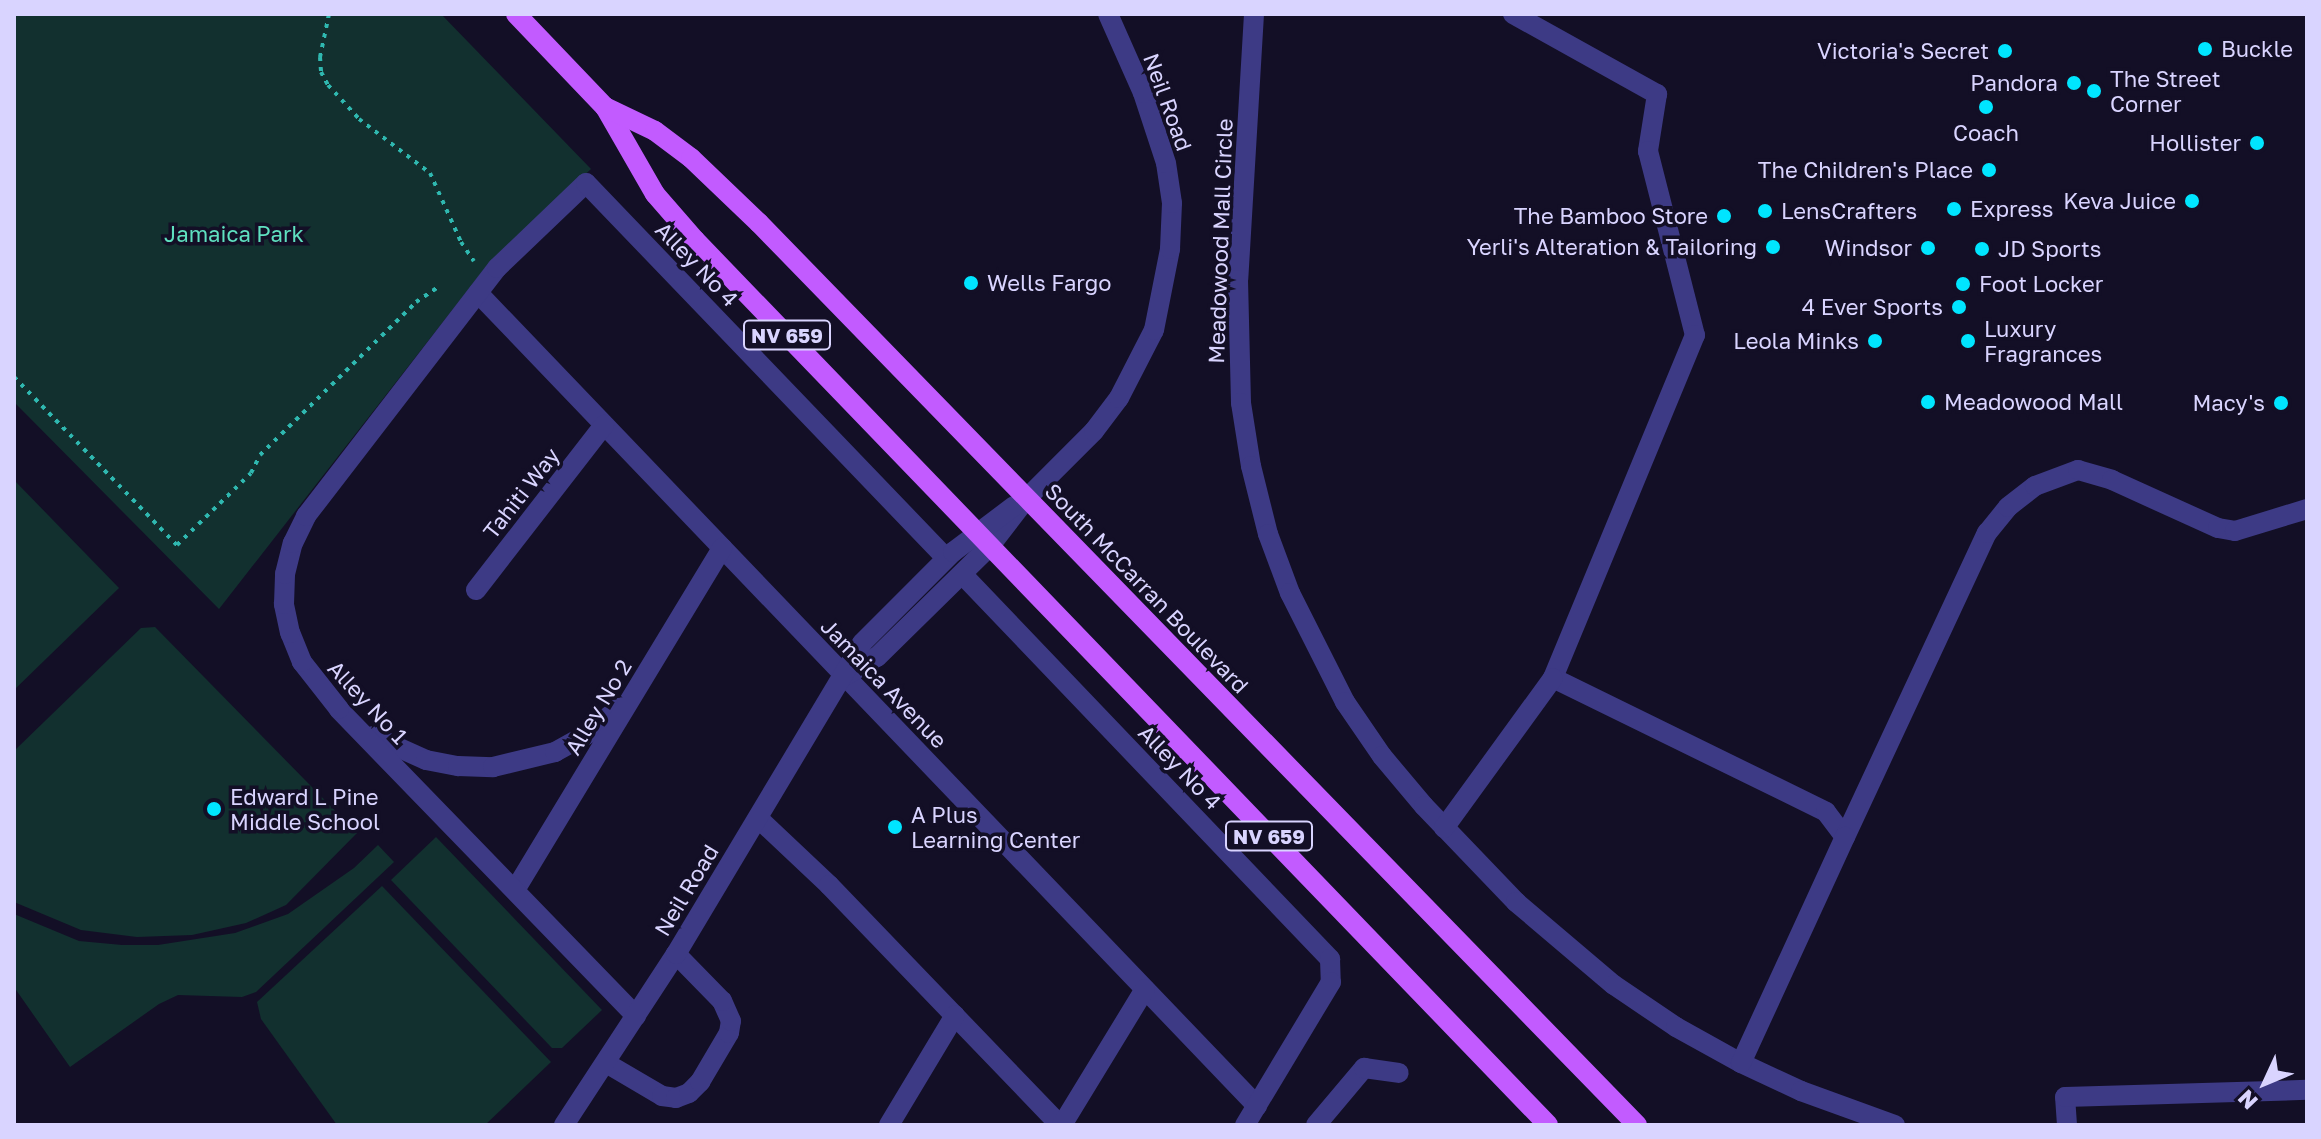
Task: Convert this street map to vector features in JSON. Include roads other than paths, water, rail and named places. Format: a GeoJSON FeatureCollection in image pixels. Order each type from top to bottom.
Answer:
{"type":"FeatureCollection","features":[{"type":"Feature","properties":{"kind":"main road","name":"South McCarran Boulevard"},"geometry":{"type":"LineString","coordinates":[[516,14],[605,107],[655,194],[685,229],[1548,1125]]}},
{"type":"Feature","properties":{"kind":"main road","name":"South McCarran Boulevard"},"geometry":{"type":"LineString","coordinates":[[605,107],[655,131],[691,158],[759,223],[1637,1125]]}},
{"type":"Feature","properties":{"kind":"street","name":"Neil Road"},"geometry":{"type":"LineString","coordinates":[[564,1125],[676,954],[871,632],[946,558],[983,539],[1094,431],[1119,398],[1146,351],[1164,293],[1172,203],[1166,163],[1149,109],[1108,14]]}},
{"type":"Feature","properties":{"kind":"street","name":"Meadowood Mall Circle"},"geometry":{"type":"LineString","coordinates":[[1254,14],[1237,340],[1241,403],[1251,466],[1274,549],[1314,647],[1345,702],[1382,756],[1444,828],[1516,902],[1567,948],[1676,1027],[1741,1063],[1801,1091],[1895,1125]]}},
{"type":"Feature","properties":{"kind":"street"},"geometry":{"type":"LineString","coordinates":[[1444,828],[1553,678],[1695,335],[1648,151],[1657,94],[1513,14]]}},
{"type":"Feature","properties":{"kind":"street","name":"Alley No 4"},"geometry":{"type":"LineString","coordinates":[[483,286],[586,183],[946,558]]}},
{"type":"Feature","properties":{"kind":"street","name":"Jamaica Avenue"},"geometry":{"type":"LineString","coordinates":[[483,286],[604,425],[1257,1106]]}},
{"type":"Feature","properties":{"kind":"street","name":"Alley No 1"},"geometry":{"type":"LineString","coordinates":[[483,286],[306,516],[293,543],[285,589],[290,633],[302,662],[339,709],[636,1016]]}},
{"type":"Feature","properties":{"kind":"street","name":"Tahiti Way"},"geometry":{"type":"LineString","coordinates":[[476,590],[604,425]]}},
{"type":"Feature","properties":{"kind":"street"},"geometry":{"type":"LineString","coordinates":[[1741,1063],[1987,533],[2008,507],[2035,486],[2078,470],[2112,480],[2218,528],[2235,531],[2307,509]]}},
{"type":"Feature","properties":{"kind":"street","name":"Neil Road"},"geometry":{"type":"LineString","coordinates":[[845,676],[877,657],[962,574],[983,539]]}},
{"type":"Feature","properties":{"kind":"street","name":"Alley No 2"},"geometry":{"type":"LineString","coordinates":[[515,890],[722,548]]}},
{"type":"Feature","properties":{"kind":"street","name":"Alley No 4"},"geometry":{"type":"LineString","coordinates":[[962,574],[1330,959],[1331,982],[1245,1125]]}},
{"type":"Feature","properties":{"kind":"street"},"geometry":{"type":"LineString","coordinates":[[339,709],[375,737],[426,760],[458,766],[493,767],[555,752],[586,735],[618,709],[645,675]]}},
{"type":"Feature","properties":{"kind":"street"},"geometry":{"type":"LineString","coordinates":[[1553,678],[1826,812],[1845,837]]}},
{"type":"Feature","properties":{"kind":"street"},"geometry":{"type":"LineString","coordinates":[[758,818],[829,885],[1061,1125],[1145,989]]}},
{"type":"Feature","properties":{"kind":"street"},"geometry":{"type":"LineString","coordinates":[[606,1063],[662,1096],[676,1098],[689,1093],[700,1082],[729,1033],[731,1021],[722,1001],[676,954]]}},
{"type":"Feature","properties":{"kind":"street"},"geometry":{"type":"LineString","coordinates":[[889,1125],[955,1015]]}},
{"type":"Feature","properties":{"kind":"street"},"geometry":{"type":"LineString","coordinates":[[1316,1125],[1364,1068],[1399,1073]]}},
{"type":"Feature","properties":{"kind":"street"},"geometry":{"type":"LineString","coordinates":[[2067,1125],[2065,1097],[2307,1090]]}},
{"type":"Feature","properties":{"kind":"place","name":"Buckle"},"geometry":{"type":"Point","coordinates":[2205,49]}},
{"type":"Feature","properties":{"kind":"place","name":"Victoria's Secret"},"geometry":{"type":"Point","coordinates":[2005,51]}},
{"type":"Feature","properties":{"kind":"place","name":"Pandora"},"geometry":{"type":"Point","coordinates":[2074,83]}},
{"type":"Feature","properties":{"kind":"place","name":"The Street Corner"},"geometry":{"type":"Point","coordinates":[2094,91]}},
{"type":"Feature","properties":{"kind":"place","name":"Coach"},"geometry":{"type":"Point","coordinates":[1986,107]}},
{"type":"Feature","properties":{"kind":"place","name":"Hollister"},"geometry":{"type":"Point","coordinates":[2257,143]}},
{"type":"Feature","properties":{"kind":"place","name":"The Children's Place"},"geometry":{"type":"Point","coordinates":[1989,170]}},
{"type":"Feature","properties":{"kind":"place","name":"Keva Juice"},"geometry":{"type":"Point","coordinates":[2192,201]}},
{"type":"Feature","properties":{"kind":"place","name":"Express"},"geometry":{"type":"Point","coordinates":[1954,209]}},
{"type":"Feature","properties":{"kind":"place","name":"LensCrafters"},"geometry":{"type":"Point","coordinates":[1765,211]}},
{"type":"Feature","properties":{"kind":"place","name":"The Bamboo Store"},"geometry":{"type":"Point","coordinates":[1724,216]}},
{"type":"Feature","properties":{"kind":"place","name":"Yerli's Alteration & Tailoring"},"geometry":{"type":"Point","coordinates":[1773,247]}},
{"type":"Feature","properties":{"kind":"place","name":"Windsor"},"geometry":{"type":"Point","coordinates":[1928,248]}},
{"type":"Feature","properties":{"kind":"place","name":"JD Sports"},"geometry":{"type":"Point","coordinates":[1982,249]}},
{"type":"Feature","properties":{"kind":"place","name":"Wells Fargo"},"geometry":{"type":"Point","coordinates":[971,283]}},
{"type":"Feature","properties":{"kind":"place","name":"Foot Locker"},"geometry":{"type":"Point","coordinates":[1963,284]}},
{"type":"Feature","properties":{"kind":"place","name":"4 Ever Sports"},"geometry":{"type":"Point","coordinates":[1959,307]}},
{"type":"Feature","properties":{"kind":"place","name":"Leola Minks"},"geometry":{"type":"Point","coordinates":[1875,341]}},
{"type":"Feature","properties":{"kind":"place","name":"Luxury Fragrances"},"geometry":{"type":"Point","coordinates":[1968,341]}},
{"type":"Feature","properties":{"kind":"place","name":"Meadowood Mall"},"geometry":{"type":"Point","coordinates":[1928,402]}},
{"type":"Feature","properties":{"kind":"place","name":"Macy's"},"geometry":{"type":"Point","coordinates":[2281,403]}},
{"type":"Feature","properties":{"kind":"place","name":"Edward L Pine Middle School"},"geometry":{"type":"Point","coordinates":[214,809]}},
{"type":"Feature","properties":{"kind":"place","name":"A Plus Learning Center"},"geometry":{"type":"Point","coordinates":[895,827]}},
{"type":"Feature","properties":{"kind":"park label","name":"Jamaica Park"},"geometry":{"type":"Point","coordinates":[234,234]}}]}
